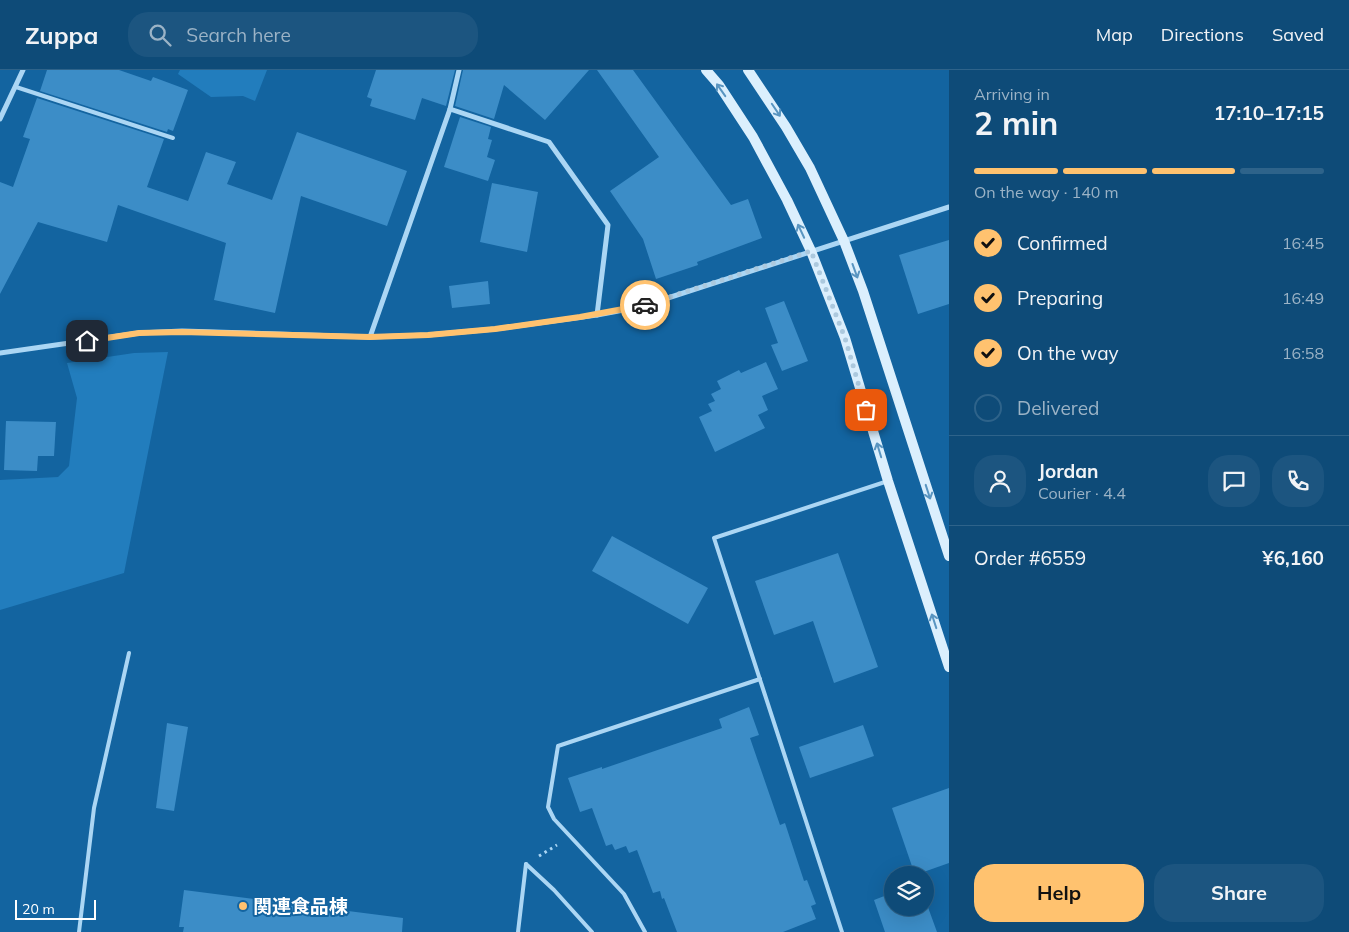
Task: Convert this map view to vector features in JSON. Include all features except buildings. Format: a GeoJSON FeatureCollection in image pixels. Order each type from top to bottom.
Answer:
{"type":"FeatureCollection","features":[{"type":"Feature","properties":{"kind":"street"},"geometry":{"type":"LineString","coordinates":[[0,118],[23,70]]}},
{"type":"Feature","properties":{"kind":"street"},"geometry":{"type":"LineString","coordinates":[[370,337],[450,109],[459,70]]}},
{"type":"Feature","properties":{"kind":"street"},"geometry":{"type":"LineString","coordinates":[[706,70],[719,85],[754,137],[811,251],[845,338],[888,481],[949,667]]}},
{"type":"Feature","properties":{"kind":"street"},"geometry":{"type":"LineString","coordinates":[[748,70],[786,127],[810,168],[844,241],[863,291],[949,556]]}},
{"type":"Feature","properties":{"kind":"street"},"geometry":{"type":"LineString","coordinates":[[450,109],[549,142],[608,225],[597,315]]}},
{"type":"Feature","properties":{"kind":"street"},"geometry":{"type":"LineString","coordinates":[[0,353],[139,333],[182,332],[370,337],[428,335],[495,329],[597,315],[640,307],[949,207]]}},
{"type":"Feature","properties":{"kind":"lane"},"geometry":{"type":"LineString","coordinates":[[16,87],[173,138]]}},
{"type":"Feature","properties":{"kind":"lane"},"geometry":{"type":"LineString","coordinates":[[842,932],[714,538],[888,481]]}},
{"type":"Feature","properties":{"kind":"lane"},"geometry":{"type":"LineString","coordinates":[[79,932],[94,808],[129,653]]}},
{"type":"Feature","properties":{"kind":"lane"},"geometry":{"type":"LineString","coordinates":[[646,932],[624,894],[554,819],[548,807],[558,746],[760,679]]}},
{"type":"Feature","properties":{"kind":"lane"},"geometry":{"type":"LineString","coordinates":[[518,932],[526,864]]}},
{"type":"Feature","properties":{"kind":"lane"},"geometry":{"type":"LineString","coordinates":[[526,864],[554,890],[592,932]]}},
{"type":"Feature","properties":{"kind":"path"},"geometry":{"type":"LineString","coordinates":[[526,864],[569,835]]}},
{"type":"Feature","properties":{"kind":"shaded area"},"geometry":{"type":"Polygon","coordinates":[[[180,70],[267,70],[255,101],[243,96],[211,97],[178,74],[180,70]]]}},
{"type":"Feature","properties":{"kind":"shaded area"},"geometry":{"type":"Polygon","coordinates":[[[168,352],[124,573],[0,610],[0,480],[58,477],[69,466],[77,398],[67,363],[134,353],[168,352]]]}},
{"type":"Feature","properties":{"kind":"way so far"},"geometry":{"type":"LineString","coordinates":[[645,305],[811,251],[845,338],[866,410]]}},
{"type":"Feature","properties":{"kind":"place","name":"関連食品棟"},"geometry":{"type":"Point","coordinates":[243,906]}},
{"type":"Feature","properties":{"kind":"route"},"geometry":{"type":"LineString","coordinates":[[87,341],[139,333],[182,332],[370,337],[428,335],[495,329],[597,315],[645,305]]}}]}
